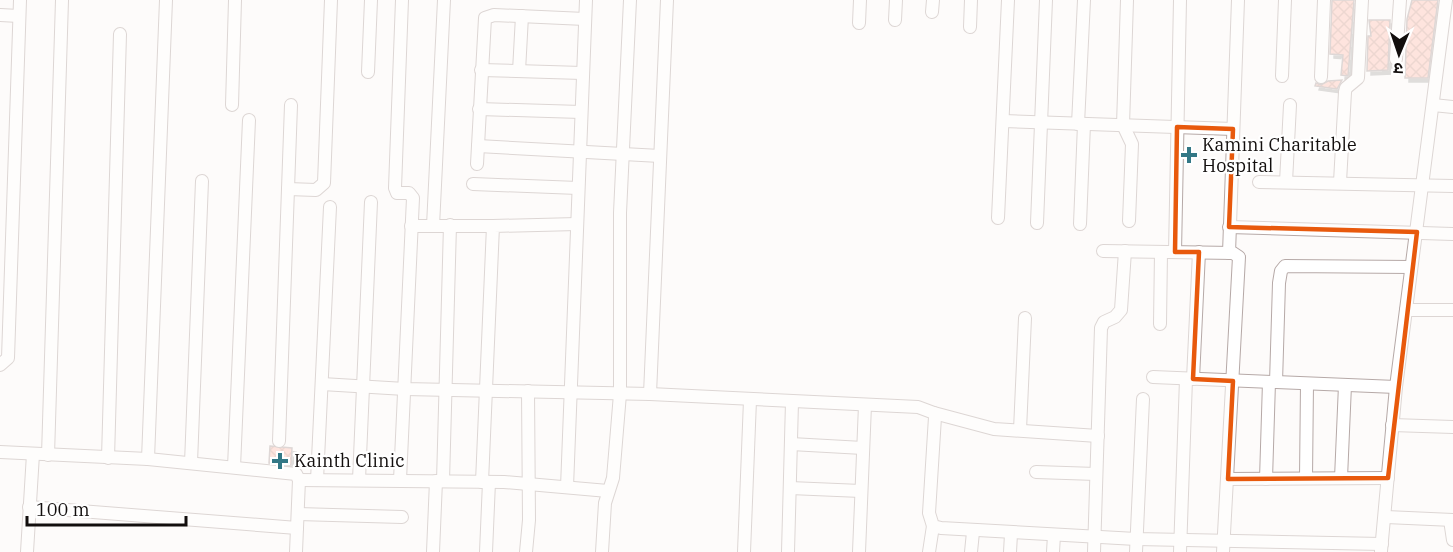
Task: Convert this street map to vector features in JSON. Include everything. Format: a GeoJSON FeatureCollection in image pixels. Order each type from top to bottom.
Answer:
{"type":"FeatureCollection","features":[{"type":"Feature","properties":{"kind":"street"},"geometry":{"type":"LineString","coordinates":[[0,365],[8,358],[6,256],[20,0]]}},
{"type":"Feature","properties":{"kind":"street"},"geometry":{"type":"LineString","coordinates":[[48,455],[62,0]]}},
{"type":"Feature","properties":{"kind":"street"},"geometry":{"type":"LineString","coordinates":[[148,459],[166,0]]}},
{"type":"Feature","properties":{"kind":"street"},"geometry":{"type":"LineString","coordinates":[[232,105],[235,0]]}},
{"type":"Feature","properties":{"kind":"street"},"geometry":{"type":"LineString","coordinates":[[288,189],[316,190],[324,183],[331,0]]}},
{"type":"Feature","properties":{"kind":"street"},"geometry":{"type":"LineString","coordinates":[[368,72],[371,0]]}},
{"type":"Feature","properties":{"kind":"street"},"geometry":{"type":"LineString","coordinates":[[400,480],[412,195],[397,193],[395,188],[402,0]]}},
{"type":"Feature","properties":{"kind":"street"},"geometry":{"type":"LineString","coordinates":[[434,226],[444,0]]}},
{"type":"Feature","properties":{"kind":"street"},"geometry":{"type":"LineString","coordinates":[[567,487],[586,0]]}},
{"type":"Feature","properties":{"kind":"street"},"geometry":{"type":"LineString","coordinates":[[602,552],[604,510],[613,478],[620,394],[620,213],[630,0]]}},
{"type":"Feature","properties":{"kind":"street"},"geometry":{"type":"LineString","coordinates":[[650,394],[667,0]]}},
{"type":"Feature","properties":{"kind":"street"},"geometry":{"type":"LineString","coordinates":[[859,23],[860,0]]}},
{"type":"Feature","properties":{"kind":"street"},"geometry":{"type":"LineString","coordinates":[[895,20],[896,0]]}},
{"type":"Feature","properties":{"kind":"street"},"geometry":{"type":"LineString","coordinates":[[969,27],[971,0]]}},
{"type":"Feature","properties":{"kind":"street"},"geometry":{"type":"LineString","coordinates":[[998,218],[1008,0]]}},
{"type":"Feature","properties":{"kind":"street"},"geometry":{"type":"LineString","coordinates":[[1037,223],[1046,0]]}},
{"type":"Feature","properties":{"kind":"street"},"geometry":{"type":"LineString","coordinates":[[1080,224],[1084,0]]}},
{"type":"Feature","properties":{"kind":"street"},"geometry":{"type":"LineString","coordinates":[[1127,0],[1123,125],[1132,144],[1129,221]]}},
{"type":"Feature","properties":{"kind":"street"},"geometry":{"type":"LineString","coordinates":[[1175,252],[1180,0]]}},
{"type":"Feature","properties":{"kind":"street"},"geometry":{"type":"LineString","coordinates":[[1229,253],[1238,0]]}},
{"type":"Feature","properties":{"kind":"street"},"geometry":{"type":"LineString","coordinates":[[1282,76],[1285,0]]}},
{"type":"Feature","properties":{"kind":"street"},"geometry":{"type":"LineString","coordinates":[[1321,77],[1324,0]]}},
{"type":"Feature","properties":{"kind":"street"},"geometry":{"type":"LineString","coordinates":[[1340,182],[1346,92],[1348,86],[1358,78],[1362,0]]}},
{"type":"Feature","properties":{"kind":"street"},"geometry":{"type":"LineString","coordinates":[[1396,59],[1400,0]]}},
{"type":"Feature","properties":{"kind":"street"},"geometry":{"type":"LineString","coordinates":[[933,526],[973,532],[1094,538],[1136,546],[1382,548],[1396,387],[1446,0]]}},
{"type":"Feature","properties":{"kind":"street"},"geometry":{"type":"LineString","coordinates":[[0,15],[19,16]]}},
{"type":"Feature","properties":{"kind":"street"},"geometry":{"type":"LineString","coordinates":[[477,164],[484,18],[488,15],[585,19]]}},
{"type":"Feature","properties":{"kind":"street"},"geometry":{"type":"LineString","coordinates":[[519,71],[522,16]]}},
{"type":"Feature","properties":{"kind":"street"},"geometry":{"type":"LineString","coordinates":[[108,458],[120,34]]}},
{"type":"Feature","properties":{"kind":"street"},"geometry":{"type":"LineString","coordinates":[[481,70],[582,73]]}},
{"type":"Feature","properties":{"kind":"street"},"geometry":{"type":"LineString","coordinates":[[279,441],[291,105]]}},
{"type":"Feature","properties":{"kind":"street"},"geometry":{"type":"LineString","coordinates":[[1286,182],[1290,105]]}},
{"type":"Feature","properties":{"kind":"street"},"geometry":{"type":"LineString","coordinates":[[1433,105],[1453,106]]}},
{"type":"Feature","properties":{"kind":"street"},"geometry":{"type":"LineString","coordinates":[[479,109],[581,112]]}},
{"type":"Feature","properties":{"kind":"street"},"geometry":{"type":"LineString","coordinates":[[234,467],[249,120]]}},
{"type":"Feature","properties":{"kind":"street"},"geometry":{"type":"LineString","coordinates":[[1003,121],[1233,129]]}},
{"type":"Feature","properties":{"kind":"street"},"geometry":{"type":"LineString","coordinates":[[477,146],[660,156]]}},
{"type":"Feature","properties":{"kind":"street"},"geometry":{"type":"LineString","coordinates":[[191,463],[202,181]]}},
{"type":"Feature","properties":{"kind":"street"},"geometry":{"type":"LineString","coordinates":[[1259,182],[1453,186]]}},
{"type":"Feature","properties":{"kind":"street"},"geometry":{"type":"LineString","coordinates":[[473,184],[578,188]]}},
{"type":"Feature","properties":{"kind":"street"},"geometry":{"type":"LineString","coordinates":[[359,480],[371,202]]}},
{"type":"Feature","properties":{"kind":"street"},"geometry":{"type":"LineString","coordinates":[[317,480],[330,207]]}},
{"type":"Feature","properties":{"kind":"street"},"geometry":{"type":"LineString","coordinates":[[411,226],[577,224]]}},
{"type":"Feature","properties":{"kind":"street"},"geometry":{"type":"LineString","coordinates":[[433,552],[446,389],[450,225]]}},
{"type":"Feature","properties":{"kind":"street"},"geometry":{"type":"LineString","coordinates":[[486,552],[487,390],[493,226]]}},
{"type":"Feature","properties":{"kind":"street"},"geometry":{"type":"LineString","coordinates":[[1229,227],[1453,234]]}},
{"type":"Feature","properties":{"kind":"street"},"geometry":{"type":"LineString","coordinates":[[1103,250],[1229,253],[1239,257],[1224,547]]}},
{"type":"Feature","properties":{"kind":"street"},"geometry":{"type":"LineString","coordinates":[[1094,552],[1101,328],[1104,322],[1115,317],[1121,310],[1125,251]]}},
{"type":"Feature","properties":{"kind":"street"},"geometry":{"type":"LineString","coordinates":[[1160,324],[1161,252]]}},
{"type":"Feature","properties":{"kind":"street"},"geometry":{"type":"LineString","coordinates":[[1180,546],[1199,252]]}},
{"type":"Feature","properties":{"kind":"street"},"geometry":{"type":"LineString","coordinates":[[1266,479],[1281,271],[1285,266],[1411,267]]}},
{"type":"Feature","properties":{"kind":"street"},"geometry":{"type":"LineString","coordinates":[[1406,310],[1453,310]]}},
{"type":"Feature","properties":{"kind":"street"},"geometry":{"type":"LineString","coordinates":[[1020,430],[1025,318]]}},
{"type":"Feature","properties":{"kind":"street"},"geometry":{"type":"LineString","coordinates":[[1153,377],[1396,387]]}},
{"type":"Feature","properties":{"kind":"street"},"geometry":{"type":"LineString","coordinates":[[321,384],[650,394],[918,407],[976,425],[1098,436]]}},
{"type":"Feature","properties":{"kind":"street"},"geometry":{"type":"LineString","coordinates":[[1306,478],[1307,384]]}},
{"type":"Feature","properties":{"kind":"street"},"geometry":{"type":"LineString","coordinates":[[1341,478],[1345,385]]}},
{"type":"Feature","properties":{"kind":"street"},"geometry":{"type":"LineString","coordinates":[[526,552],[529,529],[528,391]]}},
{"type":"Feature","properties":{"kind":"street"},"geometry":{"type":"LineString","coordinates":[[1136,546],[1143,399]]}},
{"type":"Feature","properties":{"kind":"street"},"geometry":{"type":"LineString","coordinates":[[744,552],[750,400]]}},
{"type":"Feature","properties":{"kind":"street"},"geometry":{"type":"LineString","coordinates":[[788,552],[792,402]]}},
{"type":"Feature","properties":{"kind":"street"},"geometry":{"type":"LineString","coordinates":[[859,552],[865,405]]}},
{"type":"Feature","properties":{"kind":"street"},"geometry":{"type":"LineString","coordinates":[[929,552],[933,526],[929,513],[934,413]]}},
{"type":"Feature","properties":{"kind":"street"},"geometry":{"type":"LineString","coordinates":[[1392,425],[1453,427]]}},
{"type":"Feature","properties":{"kind":"street"},"geometry":{"type":"LineString","coordinates":[[791,444],[863,448]]}},
{"type":"Feature","properties":{"kind":"street"},"geometry":{"type":"LineString","coordinates":[[0,453],[148,459],[296,474],[299,480],[296,552]]}},
{"type":"Feature","properties":{"kind":"street"},"geometry":{"type":"LineString","coordinates":[[27,552],[33,454]]}},
{"type":"Feature","properties":{"kind":"street"},"geometry":{"type":"LineString","coordinates":[[1036,472],[1096,474]]}},
{"type":"Feature","properties":{"kind":"street"},"geometry":{"type":"LineString","coordinates":[[1228,479],[1388,478]]}},
{"type":"Feature","properties":{"kind":"street"},"geometry":{"type":"LineString","coordinates":[[299,480],[486,482],[608,490]]}},
{"type":"Feature","properties":{"kind":"street"},"geometry":{"type":"LineString","coordinates":[[790,488],[861,491]]}},
{"type":"Feature","properties":{"kind":"street"},"geometry":{"type":"LineString","coordinates":[[29,507],[297,528]]}},
{"type":"Feature","properties":{"kind":"street"},"geometry":{"type":"LineString","coordinates":[[298,514],[402,517]]}},
{"type":"Feature","properties":{"kind":"street"},"geometry":{"type":"LineString","coordinates":[[1386,517],[1452,520],[1453,540]]}},
{"type":"Feature","properties":{"kind":"street"},"geometry":{"type":"LineString","coordinates":[[971,552],[973,532]]}},
{"type":"Feature","properties":{"kind":"street"},"geometry":{"type":"LineString","coordinates":[[1010,552],[1011,534]]}},
{"type":"Feature","properties":{"kind":"street"},"geometry":{"type":"LineString","coordinates":[[1053,552],[1054,536]]}},
{"type":"Feature","properties":{"kind":"highlighted area"},"geometry":{"type":"Polygon","coordinates":[[[1177,127],[1233,129],[1229,227],[1417,232],[1388,478],[1228,479],[1233,381],[1193,379],[1199,252],[1175,252],[1177,127]]]}},
{"type":"Feature","properties":{"kind":"building"},"geometry":{"type":"Polygon","coordinates":[[[1332,0],[1354,0],[1348,76],[1341,75],[1343,55],[1330,54],[1332,0]]]}},
{"type":"Feature","properties":{"kind":"building"},"geometry":{"type":"Polygon","coordinates":[[[1412,0],[1438,0],[1428,78],[1405,78],[1407,19],[1412,0]]]}},
{"type":"Feature","properties":{"kind":"building"},"geometry":{"type":"Polygon","coordinates":[[[1369,20],[1390,20],[1388,70],[1367,71],[1368,36],[1371,36],[1369,20]]]}},
{"type":"Feature","properties":{"kind":"building"},"geometry":{"type":"Polygon","coordinates":[[[1342,80],[1337,89],[1315,86],[1316,83],[1321,85],[1328,81],[1342,80]]]}},
{"type":"Feature","properties":{"kind":"building"},"geometry":{"type":"Polygon","coordinates":[[[270,446],[292,448],[291,465],[269,463],[270,446]]]}},
{"type":"Feature","properties":{"kind":"place","name":"Kamini Charitable Hospital"},"geometry":{"type":"Point","coordinates":[1189,155]}},
{"type":"Feature","properties":{"kind":"place","name":"Kainth Clinic"},"geometry":{"type":"Point","coordinates":[280,461]}}]}
